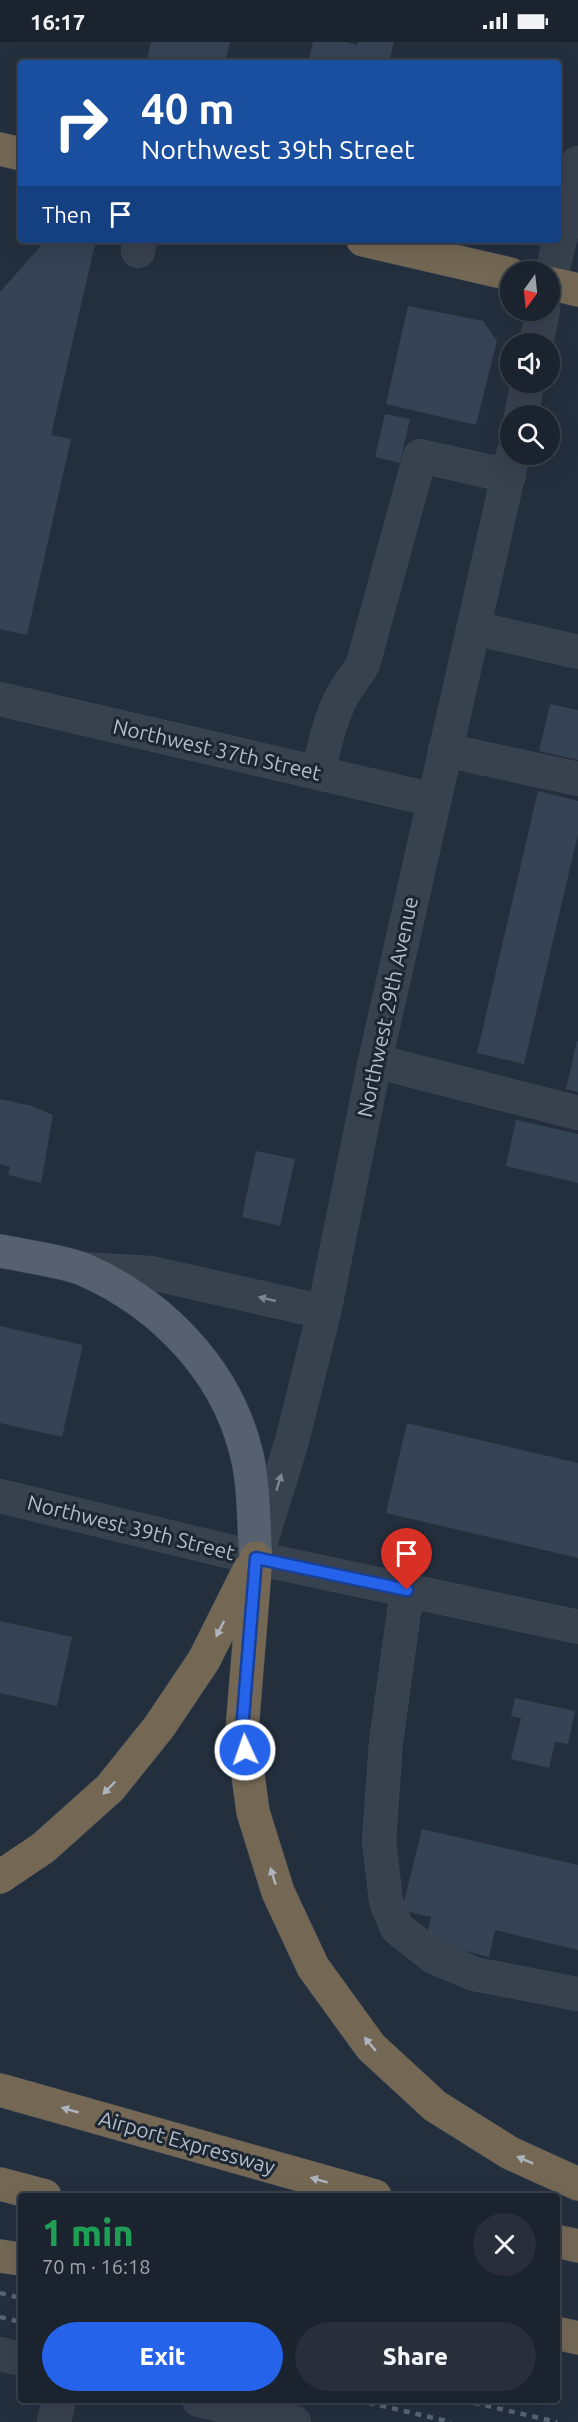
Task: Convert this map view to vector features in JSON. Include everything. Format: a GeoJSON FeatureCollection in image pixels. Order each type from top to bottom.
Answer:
{"type":"FeatureCollection","features":[{"type":"Feature","properties":{"kind":"highway"},"geometry":{"type":"LineString","coordinates":[[0,149],[18,153]]}},
{"type":"Feature","properties":{"kind":"highway"},"geometry":{"type":"LineString","coordinates":[[376,243],[500,272]]}},
{"type":"Feature","properties":{"kind":"highway"},"geometry":{"type":"LineString","coordinates":[[560,286],[578,290]]}},
{"type":"Feature","properties":{"kind":"highway"},"geometry":{"type":"LineString","coordinates":[[0,1877],[43,1848],[111,1788],[159,1726],[204,1660],[256,1558]]}},
{"type":"Feature","properties":{"kind":"highway"},"geometry":{"type":"LineString","coordinates":[[256,1558],[242,1730],[253,1812],[278,1892],[314,1967],[371,2047],[435,2106],[510,2153],[578,2184]]}},
{"type":"Feature","properties":{"kind":"highway","name":"Airport Expressway"},"geometry":{"type":"LineString","coordinates":[[0,2091],[364,2193]]}},
{"type":"Feature","properties":{"kind":"highway"},"geometry":{"type":"LineString","coordinates":[[0,2184],[34,2193]]}},
{"type":"Feature","properties":{"kind":"highway"},"geometry":{"type":"LineString","coordinates":[[560,2242],[578,2246]]}},
{"type":"Feature","properties":{"kind":"highway"},"geometry":{"type":"LineString","coordinates":[[0,2256],[18,2259]]}},
{"type":"Feature","properties":{"kind":"highway"},"geometry":{"type":"LineString","coordinates":[[560,2334],[578,2338]]}},
{"type":"Feature","properties":{"kind":"main road"},"geometry":{"type":"LineString","coordinates":[[0,1251],[83,1269],[148,1308],[195,1352],[220,1387],[236,1419],[245,1448],[250,1472],[256,1558]]}},
{"type":"Feature","properties":{"kind":"street"},"geometry":{"type":"LineString","coordinates":[[561,234],[578,163]]}},
{"type":"Feature","properties":{"kind":"street"},"geometry":{"type":"LineString","coordinates":[[555,261],[559,243]]}},
{"type":"Feature","properties":{"kind":"street"},"geometry":{"type":"LineString","coordinates":[[318,773],[331,722],[342,697],[363,664],[420,456],[500,464]]}},
{"type":"Feature","properties":{"kind":"street","name":"Northwest 29th Avenue"},"geometry":{"type":"LineString","coordinates":[[256,1558],[292,1441],[324,1312],[375,1062],[511,465]]}},
{"type":"Feature","properties":{"kind":"street"},"geometry":{"type":"LineString","coordinates":[[474,628],[578,652]]}},
{"type":"Feature","properties":{"kind":"street","name":"Northwest 37th Street"},"geometry":{"type":"LineString","coordinates":[[0,699],[434,800]]}},
{"type":"Feature","properties":{"kind":"street"},"geometry":{"type":"LineString","coordinates":[[445,750],[578,778]]}},
{"type":"Feature","properties":{"kind":"street"},"geometry":{"type":"LineString","coordinates":[[375,1062],[578,1113]]}},
{"type":"Feature","properties":{"kind":"street"},"geometry":{"type":"LineString","coordinates":[[83,1269],[151,1273],[324,1312]]}},
{"type":"Feature","properties":{"kind":"street","name":"Northwest 39th Street"},"geometry":{"type":"LineString","coordinates":[[0,1496],[256,1558],[578,1628]]}},
{"type":"Feature","properties":{"kind":"street"},"geometry":{"type":"LineString","coordinates":[[407,1590],[386,1742],[379,1841],[386,1901],[397,1928],[434,1957],[474,1974],[578,1994]]}},
{"type":"Feature","properties":{"kind":"street"},"geometry":{"type":"LineString","coordinates":[[0,2354],[18,2358]]}},
{"type":"Feature","properties":{"kind":"street"},"geometry":{"type":"LineString","coordinates":[[54,2422],[58,2403]]}},
{"type":"Feature","properties":{"kind":"street"},"geometry":{"type":"LineString","coordinates":[[212,2403],[294,2422]]}},
{"type":"Feature","properties":{"kind":"building"},"geometry":{"type":"Polygon","coordinates":[[[151,42],[230,42],[226,60],[147,60],[151,42]]]}},
{"type":"Feature","properties":{"kind":"building"},"geometry":{"type":"Polygon","coordinates":[[[313,42],[346,42],[357,45],[358,42],[394,42],[390,60],[309,60],[313,42]]]}},
{"type":"Feature","properties":{"kind":"building"},"geometry":{"type":"Polygon","coordinates":[[[43,243],[95,243],[51,435],[71,439],[27,635],[0,629],[0,292],[43,243]]]}},
{"type":"Feature","properties":{"kind":"building"},"geometry":{"type":"Polygon","coordinates":[[[408,306],[483,321],[497,341],[476,425],[386,404],[408,306]]]}},
{"type":"Feature","properties":{"kind":"building"},"geometry":{"type":"Polygon","coordinates":[[[385,414],[410,419],[400,463],[375,457],[385,414]]]}},
{"type":"Feature","properties":{"kind":"building"},"geometry":{"type":"Polygon","coordinates":[[[550,704],[578,710],[578,760],[539,751],[550,704]]]}},
{"type":"Feature","properties":{"kind":"building"},"geometry":{"type":"Polygon","coordinates":[[[538,791],[578,801],[578,834],[524,1064],[477,1053],[538,791]]]}},
{"type":"Feature","properties":{"kind":"building"},"geometry":{"type":"Polygon","coordinates":[[[578,1041],[578,1092],[566,1089],[578,1041]]]}},
{"type":"Feature","properties":{"kind":"building"},"geometry":{"type":"Polygon","coordinates":[[[0,1099],[32,1106],[53,1115],[41,1183],[8,1175],[10,1167],[0,1164],[0,1099]]]}},
{"type":"Feature","properties":{"kind":"building"},"geometry":{"type":"Polygon","coordinates":[[[516,1120],[578,1134],[578,1183],[506,1166],[516,1120]]]}},
{"type":"Feature","properties":{"kind":"building"},"geometry":{"type":"Polygon","coordinates":[[[256,1151],[295,1159],[280,1226],[242,1217],[256,1151]]]}},
{"type":"Feature","properties":{"kind":"building"},"geometry":{"type":"Polygon","coordinates":[[[0,1326],[83,1345],[62,1437],[0,1423],[0,1326]]]}},
{"type":"Feature","properties":{"kind":"building"},"geometry":{"type":"Polygon","coordinates":[[[407,1423],[578,1463],[578,1558],[386,1513],[407,1423]]]}},
{"type":"Feature","properties":{"kind":"building"},"geometry":{"type":"Polygon","coordinates":[[[0,1621],[72,1637],[57,1706],[0,1693],[0,1621]]]}},
{"type":"Feature","properties":{"kind":"building"},"geometry":{"type":"Polygon","coordinates":[[[515,1698],[575,1711],[568,1744],[555,1742],[549,1768],[511,1759],[521,1718],[511,1716],[515,1698]]]}},
{"type":"Feature","properties":{"kind":"building"},"geometry":{"type":"Polygon","coordinates":[[[422,1829],[578,1865],[578,1950],[495,1930],[489,1957],[425,1941],[431,1917],[402,1910],[422,1829]]]}},
{"type":"Feature","properties":{"kind":"railway"},"geometry":{"type":"LineString","coordinates":[[0,2293],[18,2297]]}},
{"type":"Feature","properties":{"kind":"railway"},"geometry":{"type":"LineString","coordinates":[[0,2317],[18,2321]]}},
{"type":"Feature","properties":{"kind":"railway"},"geometry":{"type":"LineString","coordinates":[[370,2403],[451,2422]]}},
{"type":"Feature","properties":{"kind":"railway"},"geometry":{"type":"LineString","coordinates":[[475,2403],[557,2422]]}},
{"type":"Feature","properties":{"kind":"route"},"geometry":{"type":"LineString","coordinates":[[245,1750],[242,1730],[256,1558],[407,1590]]}}]}
